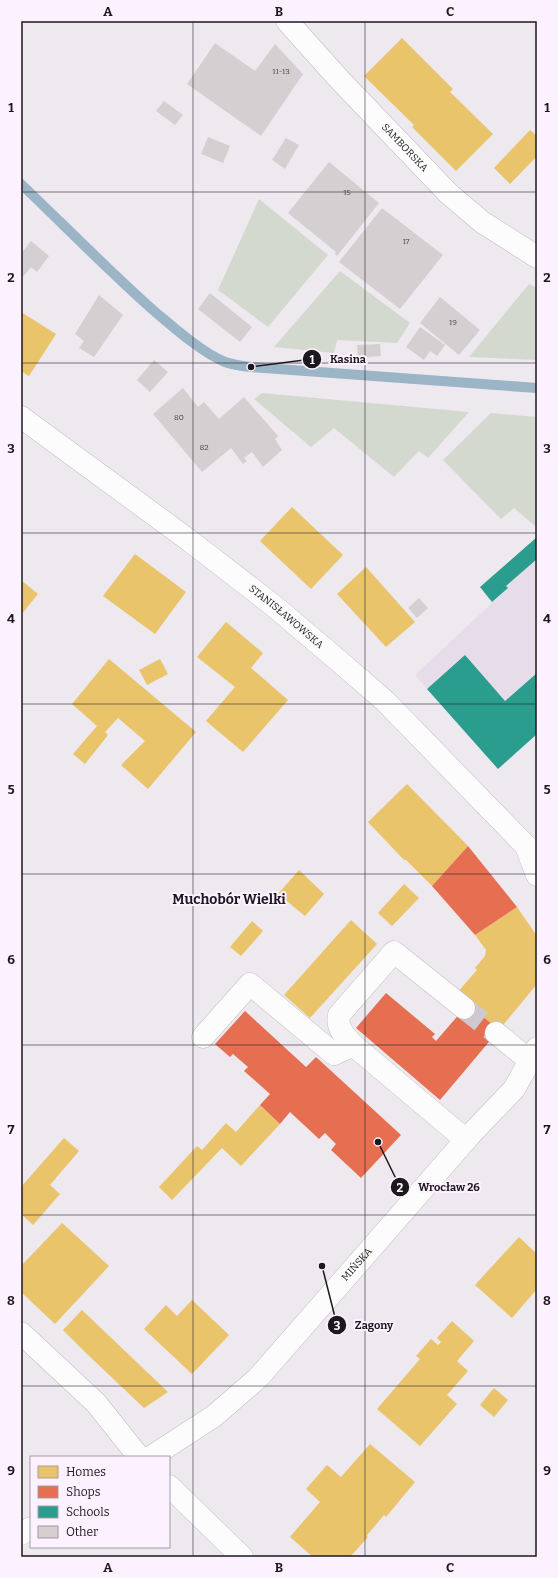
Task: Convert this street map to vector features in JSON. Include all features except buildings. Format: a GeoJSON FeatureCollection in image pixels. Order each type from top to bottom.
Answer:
{"type":"FeatureCollection","features":[{"type":"Feature","properties":{"kind":"street","name":"SAMBORSKA"},"geometry":{"type":"LineString","coordinates":[[287,21],[448,193],[482,222],[537,257]]}},
{"type":"Feature","properties":{"kind":"street","name":"STANISŁAWOWSKA"},"geometry":{"type":"LineString","coordinates":[[21,417],[196,546],[274,606],[340,662],[385,702],[531,850],[537,875]]}},
{"type":"Feature","properties":{"kind":"street"},"geometry":{"type":"LineString","coordinates":[[464,1008],[394,952],[339,1015],[338,1021],[341,1030],[354,1045],[466,1140]]}},
{"type":"Feature","properties":{"kind":"street"},"geometry":{"type":"LineString","coordinates":[[203,1037],[250,984],[334,1054],[354,1045]]}},
{"type":"Feature","properties":{"kind":"street"},"geometry":{"type":"LineString","coordinates":[[496,1033],[534,1061]]}},
{"type":"Feature","properties":{"kind":"street","name":"MIŃSKA"},"geometry":{"type":"LineString","coordinates":[[153,1456],[214,1416],[235,1400],[258,1378],[466,1140],[514,1088],[534,1061]]}},
{"type":"Feature","properties":{"kind":"street"},"geometry":{"type":"LineString","coordinates":[[21,1332],[96,1403],[138,1456]]}},
{"type":"Feature","properties":{"kind":"street"},"geometry":{"type":"LineString","coordinates":[[170,1487],[242,1557]]}},
{"type":"Feature","properties":{"kind":"street"},"geometry":{"type":"LineString","coordinates":[[21,1534],[30,1529]]}},
{"type":"Feature","properties":{"kind":"shaded area"},"geometry":{"type":"Polygon","coordinates":[[[259,199],[328,255],[268,327],[218,290],[259,199]]]}},
{"type":"Feature","properties":{"kind":"shaded area"},"geometry":{"type":"Polygon","coordinates":[[[340,271],[410,323],[397,343],[337,340],[334,353],[274,347],[340,271]]]}},
{"type":"Feature","properties":{"kind":"shaded area"},"geometry":{"type":"Polygon","coordinates":[[[529,284],[537,288],[537,360],[469,357],[529,284]]]}},
{"type":"Feature","properties":{"kind":"shaded area"},"geometry":{"type":"Polygon","coordinates":[[[262,393],[469,412],[428,458],[419,451],[394,477],[334,428],[311,447],[254,399],[262,393]]]}},
{"type":"Feature","properties":{"kind":"shaded area"},"geometry":{"type":"Polygon","coordinates":[[[491,413],[537,417],[536,527],[514,508],[501,519],[443,460],[491,413]]]}},
{"type":"Feature","properties":{"kind":"shaded area"},"geometry":{"type":"Polygon","coordinates":[[[537,559],[537,734],[498,769],[415,675],[508,588],[506,586],[537,559]]]}},
{"type":"Feature","properties":{"kind":"waterway"},"geometry":{"type":"LineString","coordinates":[[21,184],[103,264],[153,310],[197,346],[225,362],[234,365],[251,367],[537,388]]}},
{"type":"Feature","properties":{"kind":"tunnel"},"geometry":{"type":"LineString","coordinates":[[464,1008],[496,1033]]}},
{"type":"Feature","properties":{"kind":"place","name":"Kasina"},"geometry":{"type":"Point","coordinates":[251,367]}},
{"type":"Feature","properties":{"kind":"place","name":"Wrocław 26"},"geometry":{"type":"Point","coordinates":[378,1142]}},
{"type":"Feature","properties":{"kind":"place","name":"Zagony"},"geometry":{"type":"Point","coordinates":[322,1266]}},
{"type":"Feature","properties":{"kind":"district","name":"Muchobór Wielki"},"geometry":{"type":"Point","coordinates":[229,899]}}]}
